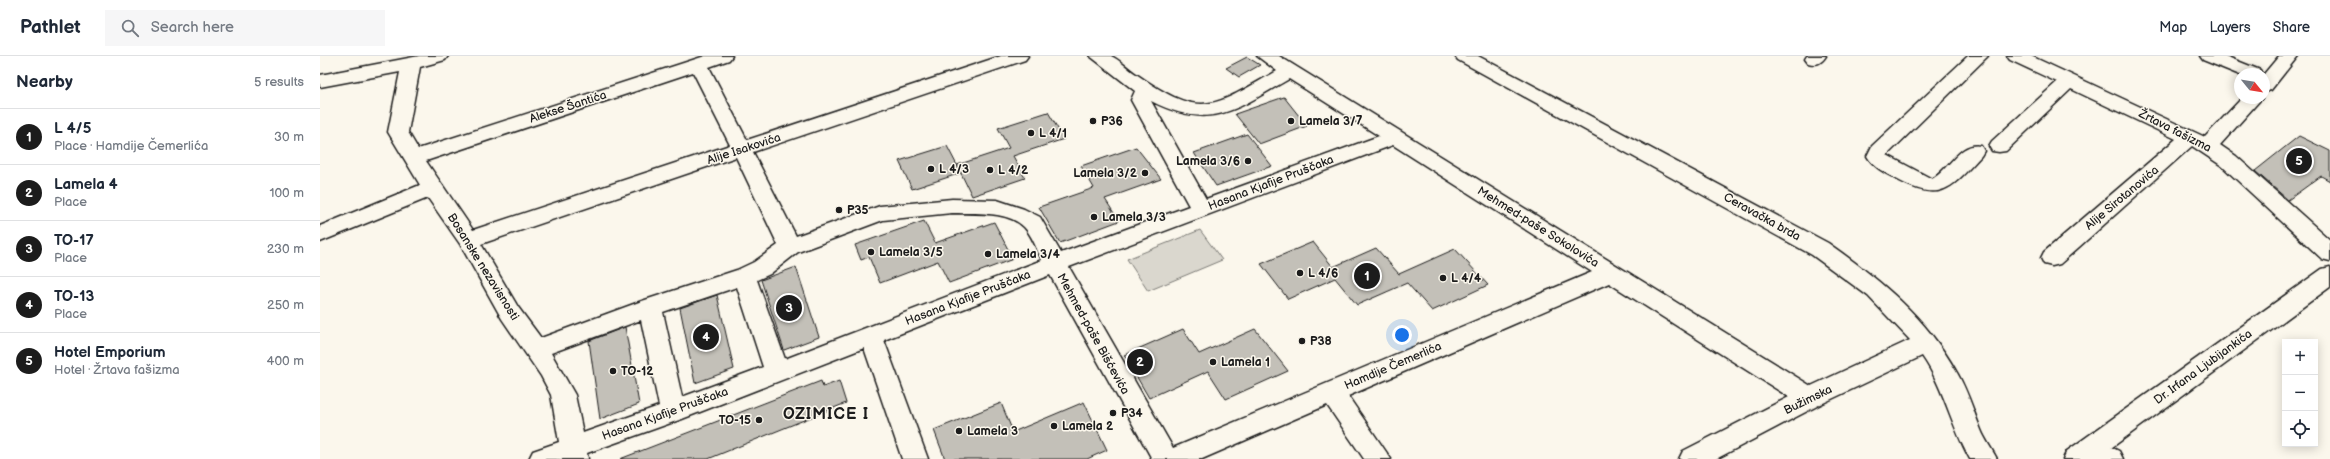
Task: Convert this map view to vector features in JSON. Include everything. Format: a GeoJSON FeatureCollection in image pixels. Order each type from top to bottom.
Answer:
{"type":"FeatureCollection","features":[{"type":"Feature","properties":{"kind":"street"},"geometry":{"type":"LineString","coordinates":[[320,81],[411,64],[439,56]]}},
{"type":"Feature","properties":{"kind":"street","name":"Alekse Šantića"},"geometry":{"type":"LineString","coordinates":[[413,158],[723,56]]}},
{"type":"Feature","properties":{"kind":"street","name":"Alije Isakovića"},"geometry":{"type":"LineString","coordinates":[[468,240],[742,150],[1019,56]]}},
{"type":"Feature","properties":{"kind":"street"},"geometry":{"type":"LineString","coordinates":[[1099,56],[1164,100],[1185,109],[1201,112],[1219,109],[1290,71]]}},
{"type":"Feature","properties":{"kind":"street","name":"Mehmed-paše Sokolovića"},"geometry":{"type":"LineString","coordinates":[[1266,56],[1810,398]]}},
{"type":"Feature","properties":{"kind":"street","name":"Ceravačka brda"},"geometry":{"type":"LineString","coordinates":[[1464,56],[1820,249],[1851,270],[1903,313],[1926,343],[1948,378],[1984,459]]}},
{"type":"Feature","properties":{"kind":"street"},"geometry":{"type":"LineString","coordinates":[[1974,151],[1941,183],[1933,186],[1921,183],[1881,161],[1877,156],[1879,151],[1979,56]]}},
{"type":"Feature","properties":{"kind":"street","name":"Žrtava fašizma"},"geometry":{"type":"LineString","coordinates":[[2016,56],[2200,141],[2229,162],[2330,253]]}},
{"type":"Feature","properties":{"kind":"street"},"geometry":{"type":"LineString","coordinates":[[2209,56],[2236,68]]}},
{"type":"Feature","properties":{"kind":"street"},"geometry":{"type":"LineString","coordinates":[[2270,74],[2289,56]]}},
{"type":"Feature","properties":{"kind":"street","name":"Bosanske nezavisnosti"},"geometry":{"type":"LineString","coordinates":[[411,64],[398,132],[432,188],[468,240],[510,312],[537,349],[563,395],[574,453]]}},
{"type":"Feature","properties":{"kind":"street"},"geometry":{"type":"LineString","coordinates":[[698,64],[776,215],[790,247]]}},
{"type":"Feature","properties":{"kind":"street"},"geometry":{"type":"LineString","coordinates":[[1999,146],[2070,80]]}},
{"type":"Feature","properties":{"kind":"street"},"geometry":{"type":"LineString","coordinates":[[1146,89],[1142,94],[1141,100],[1201,209]]}},
{"type":"Feature","properties":{"kind":"street","name":"Alije Sirotanovića"},"geometry":{"type":"LineString","coordinates":[[2052,258],[2246,104]]}},
{"type":"Feature","properties":{"kind":"street","name":"Hasana Kjafije Pruščaka"},"geometry":{"type":"LineString","coordinates":[[542,459],[574,453],[673,412],[1054,264],[1394,137]]}},
{"type":"Feature","properties":{"kind":"street"},"geometry":{"type":"LineString","coordinates":[[320,234],[432,188]]}},
{"type":"Feature","properties":{"kind":"street","name":"Mehmed-paše Bišćevića"},"geometry":{"type":"LineString","coordinates":[[537,349],[650,307],[745,276],[762,268],[790,247],[880,213],[952,206],[997,207],[1017,214],[1032,222],[1054,264],[1165,459]]}},
{"type":"Feature","properties":{"kind":"street","name":"Hamdije Čemerlića"},"geometry":{"type":"LineString","coordinates":[[1175,459],[1611,273]]}},
{"type":"Feature","properties":{"kind":"street","name":"Dr. Irfana Ljubijankića"},"geometry":{"type":"LineString","coordinates":[[2093,456],[2330,275]]}},
{"type":"Feature","properties":{"kind":"street"},"geometry":{"type":"LineString","coordinates":[[745,276],[777,372]]}},
{"type":"Feature","properties":{"kind":"street"},"geometry":{"type":"LineString","coordinates":[[650,307],[673,412]]}},
{"type":"Feature","properties":{"kind":"street"},"geometry":{"type":"LineString","coordinates":[[871,336],[915,459]]}},
{"type":"Feature","properties":{"kind":"street","name":"Bužimska"},"geometry":{"type":"LineString","coordinates":[[1692,459],[1810,398],[1926,343]]}},
{"type":"Feature","properties":{"kind":"street"},"geometry":{"type":"LineString","coordinates":[[1332,392],[1378,459]]}},
{"type":"Feature","properties":{"kind":"shaded area"},"geometry":{"type":"Polygon","coordinates":[[[1200,230],[1222,260],[1148,291],[1127,259],[1200,230]]]}},
{"type":"Feature","properties":{"kind":"building"},"geometry":{"type":"Polygon","coordinates":[[[1247,57],[1260,65],[1239,77],[1226,68],[1247,57]]]}},
{"type":"Feature","properties":{"kind":"building","name":"Lamela 3/7"},"geometry":{"type":"Polygon","coordinates":[[[1284,97],[1307,126],[1259,144],[1235,114],[1284,97]]]}},
{"type":"Feature","properties":{"kind":"building"},"geometry":{"type":"Polygon","coordinates":[[[1048,112],[1064,139],[1013,156],[1025,178],[972,196],[957,165],[1009,148],[998,128],[1048,112]]]}},
{"type":"Feature","properties":{"kind":"building","name":"Lamela 3/6"},"geometry":{"type":"Polygon","coordinates":[[[1247,134],[1272,166],[1216,186],[1194,153],[1247,134]]]}},
{"type":"Feature","properties":{"kind":"building"},"geometry":{"type":"Polygon","coordinates":[[[2299,136],[2330,151],[2330,181],[2321,176],[2288,200],[2255,171],[2299,136]]]}},
{"type":"Feature","properties":{"kind":"building","name":"L 4/3"},"geometry":{"type":"Polygon","coordinates":[[[947,146],[961,173],[912,189],[899,161],[947,146]]]}},
{"type":"Feature","properties":{"kind":"building"},"geometry":{"type":"Polygon","coordinates":[[[1136,147],[1161,179],[1105,199],[1119,221],[1060,243],[1039,207],[1094,188],[1081,166],[1136,147]]]}},
{"type":"Feature","properties":{"kind":"building"},"geometry":{"type":"Polygon","coordinates":[[[924,221],[935,243],[994,222],[1013,259],[949,283],[938,261],[880,283],[869,257],[861,260],[855,245],[924,221]]]}},
{"type":"Feature","properties":{"kind":"building"},"geometry":{"type":"Polygon","coordinates":[[[1313,242],[1333,267],[1376,248],[1399,274],[1455,249],[1488,285],[1432,311],[1407,283],[1357,305],[1335,278],[1288,299],[1261,264],[1313,242]]]}},
{"type":"Feature","properties":{"kind":"building"},"geometry":{"type":"Polygon","coordinates":[[[796,267],[819,337],[784,350],[761,280],[796,267]]]}},
{"type":"Feature","properties":{"kind":"building"},"geometry":{"type":"Polygon","coordinates":[[[717,295],[734,369],[695,383],[680,308],[717,295]]]}},
{"type":"Feature","properties":{"kind":"building","name":"TO-12"},"geometry":{"type":"Polygon","coordinates":[[[625,327],[639,404],[600,419],[589,341],[625,327]]]}},
{"type":"Feature","properties":{"kind":"building"},"geometry":{"type":"Polygon","coordinates":[[[1183,329],[1199,354],[1255,329],[1288,371],[1226,399],[1208,371],[1149,398],[1124,355],[1183,329]]]}},
{"type":"Feature","properties":{"kind":"building","name":"TO-15"},"geometry":{"type":"Polygon","coordinates":[[[821,381],[823,387],[839,381],[846,403],[708,459],[620,459],[821,381]]]}},
{"type":"Feature","properties":{"kind":"building"},"geometry":{"type":"Polygon","coordinates":[[[1084,402],[1107,450],[1087,459],[945,459],[934,430],[1001,403],[1013,432],[1084,402]]]}},
{"type":"Feature","properties":{"kind":"place","name":"P36"},"geometry":{"type":"Point","coordinates":[1093,121]}},
{"type":"Feature","properties":{"kind":"place","name":"Lamela 3/7"},"geometry":{"type":"Point","coordinates":[1291,121]}},
{"type":"Feature","properties":{"kind":"place","name":"L 4/1"},"geometry":{"type":"Point","coordinates":[1031,133]}},
{"type":"Feature","properties":{"kind":"place","name":"Lamela 3/6"},"geometry":{"type":"Point","coordinates":[1248,161]}},
{"type":"Feature","properties":{"kind":"place","name":"Hotel Emporium"},"geometry":{"type":"Point","coordinates":[2299,161]}},
{"type":"Feature","properties":{"kind":"place","name":"L 4/3"},"geometry":{"type":"Point","coordinates":[931,169]}},
{"type":"Feature","properties":{"kind":"place","name":"L 4/2"},"geometry":{"type":"Point","coordinates":[990,170]}},
{"type":"Feature","properties":{"kind":"place","name":"Lamela 3/2"},"geometry":{"type":"Point","coordinates":[1145,173]}},
{"type":"Feature","properties":{"kind":"place","name":"P35"},"geometry":{"type":"Point","coordinates":[839,210]}},
{"type":"Feature","properties":{"kind":"place","name":"Lamela 3/3"},"geometry":{"type":"Point","coordinates":[1094,217]}},
{"type":"Feature","properties":{"kind":"place","name":"Lamela 3/5"},"geometry":{"type":"Point","coordinates":[871,252]}},
{"type":"Feature","properties":{"kind":"place","name":"Lamela 3/4"},"geometry":{"type":"Point","coordinates":[988,254]}},
{"type":"Feature","properties":{"kind":"place","name":"L 4/6"},"geometry":{"type":"Point","coordinates":[1300,273]}},
{"type":"Feature","properties":{"kind":"place","name":"L 4/5"},"geometry":{"type":"Point","coordinates":[1367,276]}},
{"type":"Feature","properties":{"kind":"place","name":"L 4/4"},"geometry":{"type":"Point","coordinates":[1443,278]}},
{"type":"Feature","properties":{"kind":"place","name":"TO-17"},"geometry":{"type":"Point","coordinates":[789,308]}},
{"type":"Feature","properties":{"kind":"place","name":"TO-13"},"geometry":{"type":"Point","coordinates":[706,337]}},
{"type":"Feature","properties":{"kind":"place","name":"P38"},"geometry":{"type":"Point","coordinates":[1302,341]}},
{"type":"Feature","properties":{"kind":"place","name":"Lamela 4"},"geometry":{"type":"Point","coordinates":[1140,362]}},
{"type":"Feature","properties":{"kind":"place","name":"Lamela 1"},"geometry":{"type":"Point","coordinates":[1213,362]}},
{"type":"Feature","properties":{"kind":"place","name":"TO-12"},"geometry":{"type":"Point","coordinates":[613,371]}},
{"type":"Feature","properties":{"kind":"place","name":"P34"},"geometry":{"type":"Point","coordinates":[1113,413]}},
{"type":"Feature","properties":{"kind":"place","name":"TO-15"},"geometry":{"type":"Point","coordinates":[759,420]}},
{"type":"Feature","properties":{"kind":"place","name":"Lamela 2"},"geometry":{"type":"Point","coordinates":[1054,426]}},
{"type":"Feature","properties":{"kind":"place","name":"Lamela 3"},"geometry":{"type":"Point","coordinates":[959,431]}},
{"type":"Feature","properties":{"kind":"district","name":"OZIMICE I"},"geometry":{"type":"Point","coordinates":[826,414]}}]}
